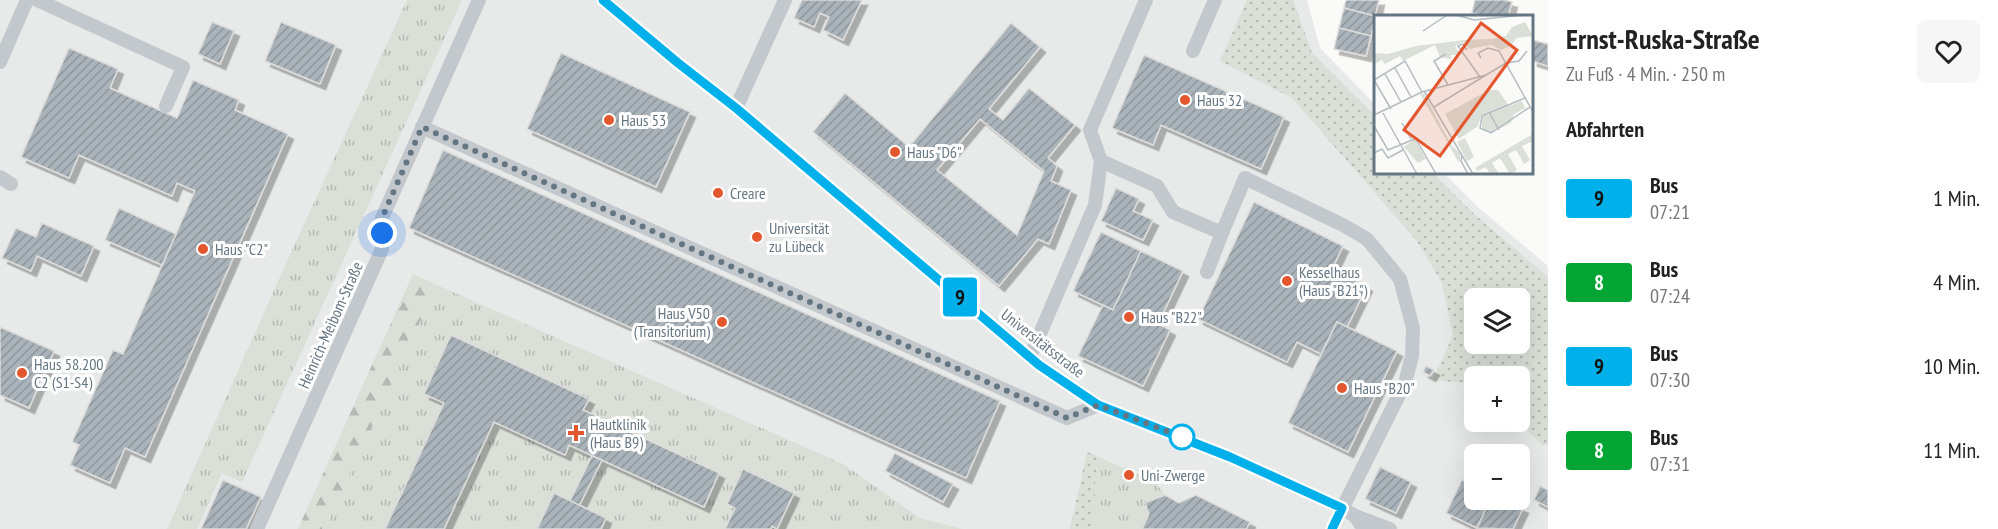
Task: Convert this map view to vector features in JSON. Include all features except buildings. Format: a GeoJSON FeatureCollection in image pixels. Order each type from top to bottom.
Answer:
{"type":"FeatureCollection","features":[{"type":"Feature","properties":{"kind":"lane"},"geometry":{"type":"LineString","coordinates":[[0,62],[27,0]]}},
{"type":"Feature","properties":{"kind":"lane"},"geometry":{"type":"LineString","coordinates":[[37,0],[183,67],[166,106]]}},
{"type":"Feature","properties":{"kind":"lane","name":"Heinrich-Meibom-Straße"},"geometry":{"type":"LineString","coordinates":[[257,529],[382,249],[382,218],[479,0]]}},
{"type":"Feature","properties":{"kind":"lane","name":"Universitätsstraße"},"geometry":{"type":"LineString","coordinates":[[603,0],[736,108],[1039,365],[1098,405],[1230,457],[1342,508],[1367,525]]}},
{"type":"Feature","properties":{"kind":"lane"},"geometry":{"type":"LineString","coordinates":[[736,108],[785,0]]}},
{"type":"Feature","properties":{"kind":"lane"},"geometry":{"type":"LineString","coordinates":[[1030,357],[1095,205],[1101,161],[1090,130],[1146,0]]}},
{"type":"Feature","properties":{"kind":"lane"},"geometry":{"type":"LineString","coordinates":[[1193,51],[1215,0]]}},
{"type":"Feature","properties":{"kind":"lane"},"geometry":{"type":"LineString","coordinates":[[422,127],[1067,418],[1098,405]]}},
{"type":"Feature","properties":{"kind":"lane"},"geometry":{"type":"LineString","coordinates":[[1101,161],[1156,186],[1173,212],[1221,233]]}},
{"type":"Feature","properties":{"kind":"lane"},"geometry":{"type":"LineString","coordinates":[[1207,272],[1245,178],[1343,225],[1366,239],[1400,279],[1413,328],[1412,356],[1405,383],[1332,529]]}},
{"type":"Feature","properties":{"kind":"lane"},"geometry":{"type":"LineString","coordinates":[[1367,525],[1382,529]]}},
{"type":"Feature","properties":{"kind":"lane"},"geometry":{"type":"LineString","coordinates":[[1367,525],[1390,529]]}},
{"type":"Feature","properties":{"kind":"shaded area","name":"Universität zu Lübeck"},"geometry":{"type":"Polygon","coordinates":[[[0,0],[1307,0],[1320,48],[1374,103],[1374,174],[1445,174],[1479,208],[1548,266],[1548,529],[0,529],[0,0]]]}},
{"type":"Feature","properties":{"kind":"green space"},"geometry":{"type":"Polygon","coordinates":[[[407,0],[462,0],[242,482],[222,473],[197,529],[167,529],[288,259],[407,0]]]}},
{"type":"Feature","properties":{"kind":"green space"},"geometry":{"type":"Polygon","coordinates":[[[1247,0],[1293,0],[1312,53],[1374,115],[1374,174],[1433,174],[1474,214],[1548,277],[1548,445],[1542,445],[1529,432],[1530,366],[1464,366],[1464,383],[1433,380],[1453,335],[1442,283],[1417,241],[1292,98],[1220,61],[1247,0]]]}},
{"type":"Feature","properties":{"kind":"green space"},"geometry":{"type":"Polygon","coordinates":[[[413,274],[437,285],[325,529],[298,529],[413,274]]]}},
{"type":"Feature","properties":{"kind":"green space"},"geometry":{"type":"Polygon","coordinates":[[[437,285],[843,464],[920,518],[962,529],[325,529],[437,285]]]}},
{"type":"Feature","properties":{"kind":"green space"},"geometry":{"type":"Polygon","coordinates":[[[1087,452],[1097,456],[1093,529],[1070,529],[1087,452]]]}},
{"type":"Feature","properties":{"kind":"green space"},"geometry":{"type":"Polygon","coordinates":[[[1097,456],[1155,482],[1165,495],[1145,503],[1149,514],[1142,529],[1093,529],[1097,456]]]}},
{"type":"Feature","properties":{"kind":"bus line","name":"9"},"geometry":{"type":"LineString","coordinates":[[603,0],[736,108],[1039,365],[1098,405],[1230,457],[1342,508],[1332,529]]}},
{"type":"Feature","properties":{"kind":"place","name":"Haus 32"},"geometry":{"type":"Point","coordinates":[1185,100]}},
{"type":"Feature","properties":{"kind":"place","name":"Haus 53"},"geometry":{"type":"Point","coordinates":[609,120]}},
{"type":"Feature","properties":{"kind":"place","name":"Haus \"D6\""},"geometry":{"type":"Point","coordinates":[895,152]}},
{"type":"Feature","properties":{"kind":"place","name":"Creare"},"geometry":{"type":"Point","coordinates":[718,193]}},
{"type":"Feature","properties":{"kind":"place","name":"Universität zu Lübeck"},"geometry":{"type":"Point","coordinates":[757,237]}},
{"type":"Feature","properties":{"kind":"place","name":"Haus \"C2\""},"geometry":{"type":"Point","coordinates":[203,249]}},
{"type":"Feature","properties":{"kind":"place","name":"Kesselhaus (Haus \"B21\")"},"geometry":{"type":"Point","coordinates":[1287,281]}},
{"type":"Feature","properties":{"kind":"place","name":"Haus \"B22\""},"geometry":{"type":"Point","coordinates":[1129,317]}},
{"type":"Feature","properties":{"kind":"place","name":"Haus V50 (Transitorium)"},"geometry":{"type":"Point","coordinates":[722,322]}},
{"type":"Feature","properties":{"kind":"place","name":"Haus 58.200 C2 (S1-S4)"},"geometry":{"type":"Point","coordinates":[22,373]}},
{"type":"Feature","properties":{"kind":"place","name":"Haus \"B20\""},"geometry":{"type":"Point","coordinates":[1342,388]}},
{"type":"Feature","properties":{"kind":"place","name":"Hautklinik (Haus B9)"},"geometry":{"type":"Point","coordinates":[576,433]}},
{"type":"Feature","properties":{"kind":"place","name":"Uni-Zwerge"},"geometry":{"type":"Point","coordinates":[1129,475]}},
{"type":"Feature","properties":{"kind":"route"},"geometry":{"type":"LineString","coordinates":[[382,233],[382,218],[422,127],[1067,418],[1098,405],[1182,437]]}}]}
